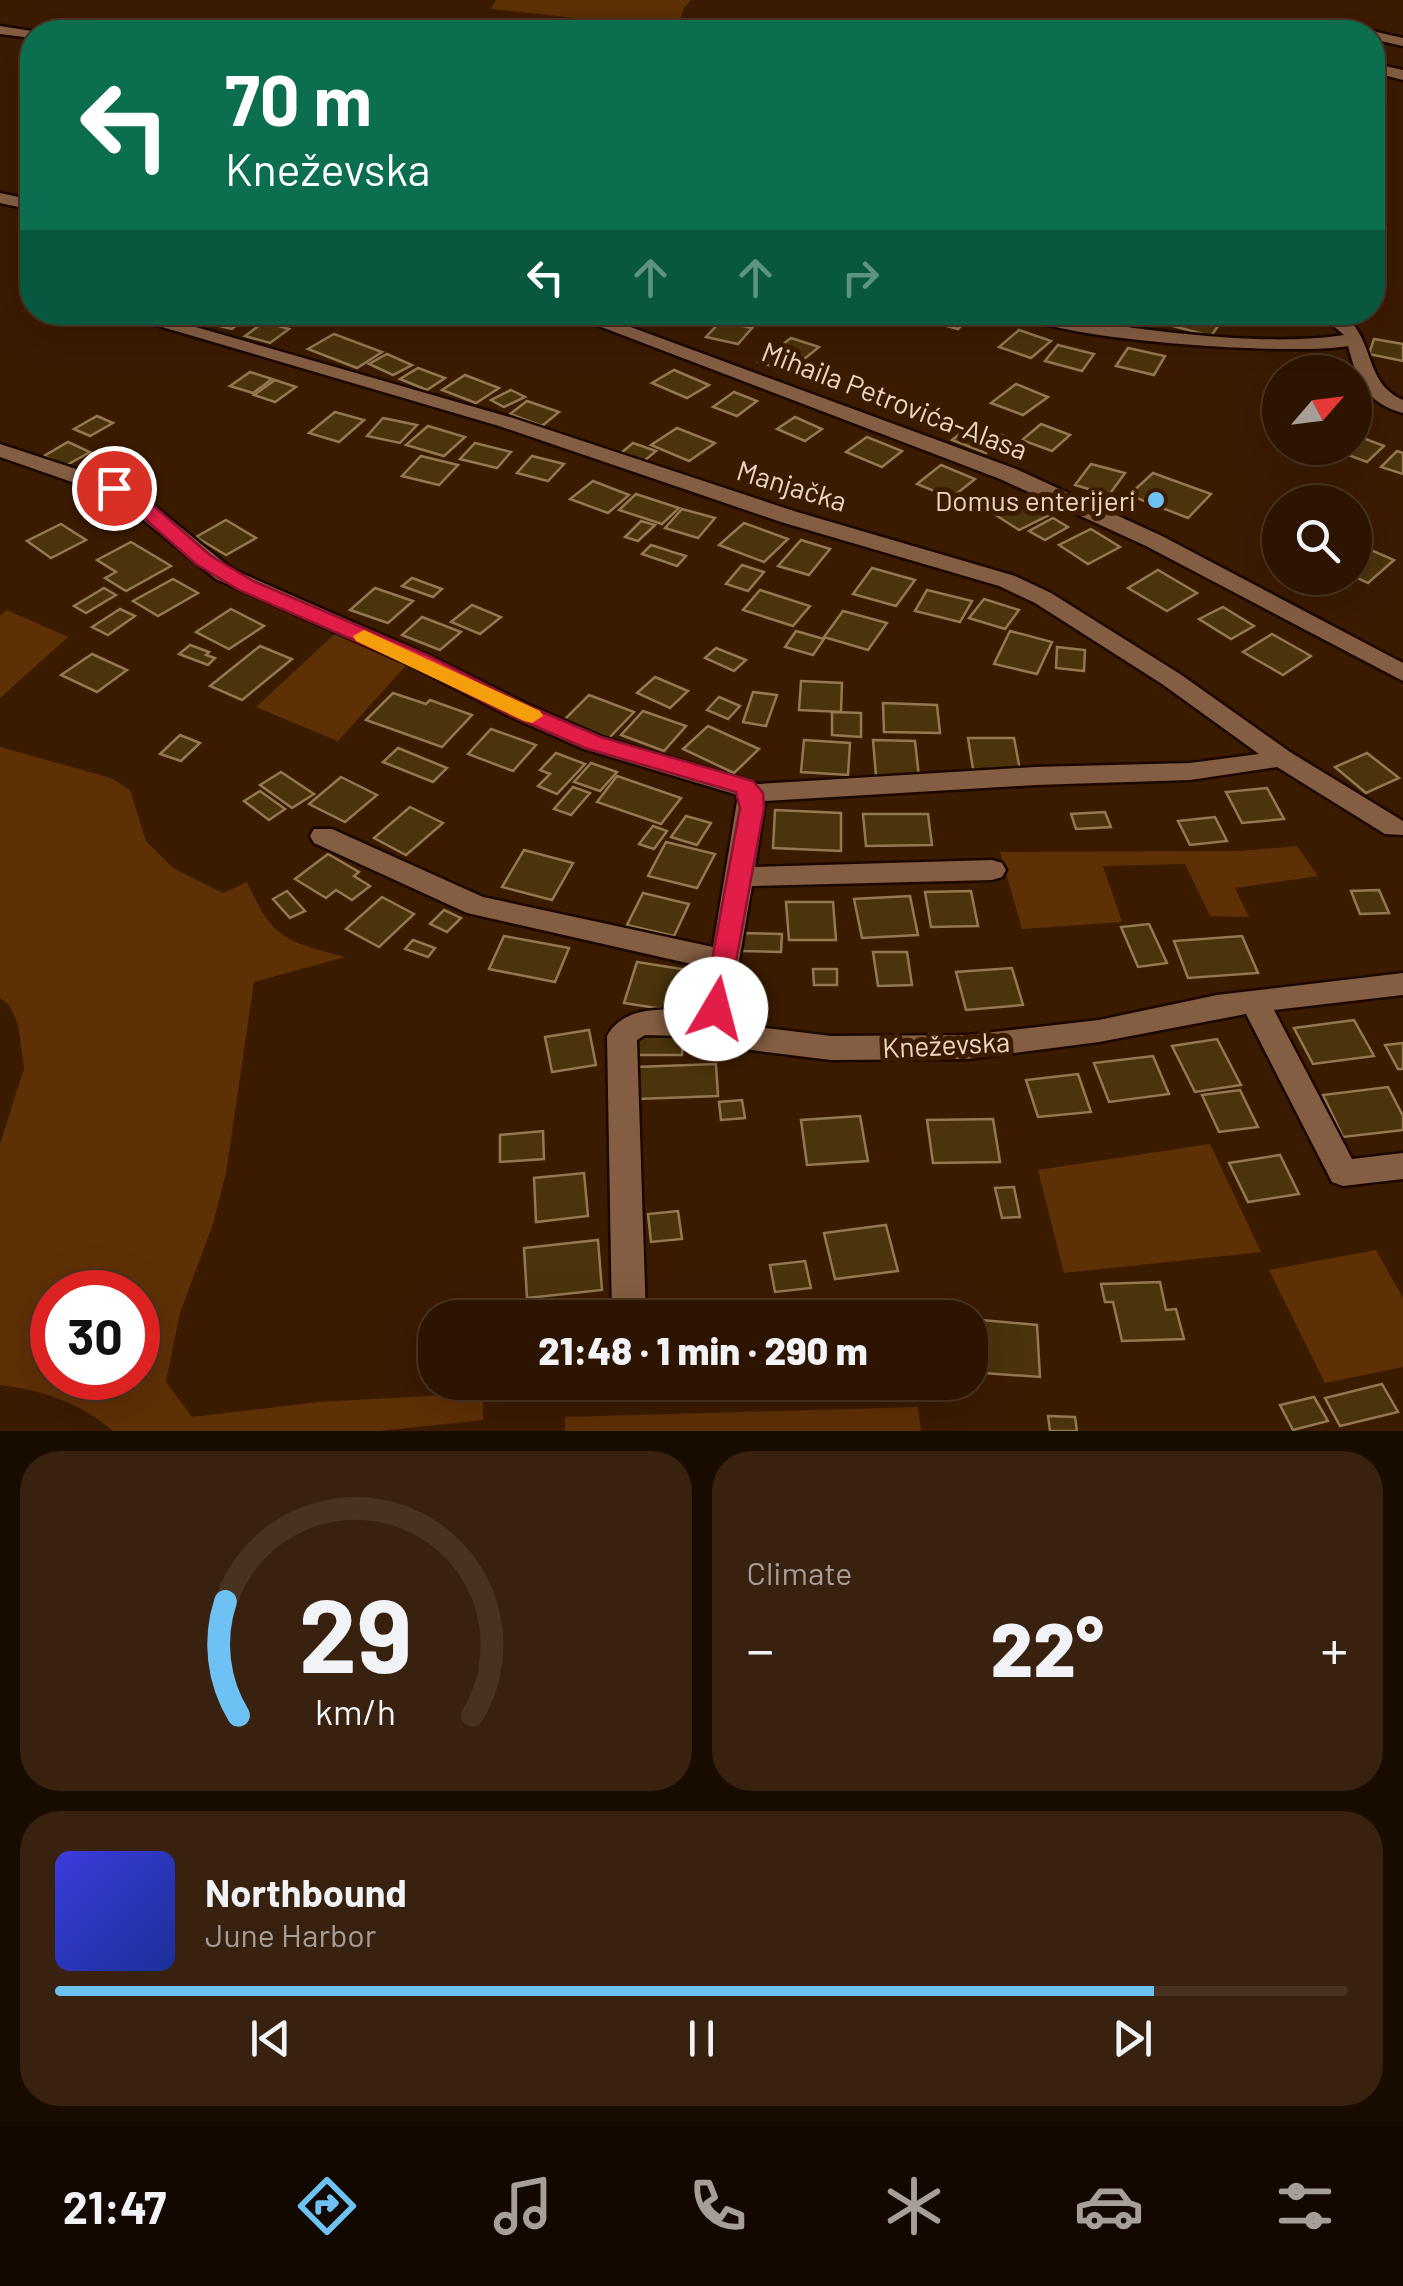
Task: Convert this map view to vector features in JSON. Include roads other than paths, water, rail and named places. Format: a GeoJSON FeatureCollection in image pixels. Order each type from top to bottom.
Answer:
{"type":"FeatureCollection","features":[{"type":"Feature","properties":{"kind":"street","name":"Manjačka"},"geometry":{"type":"LineString","coordinates":[[166,325],[506,422],[789,516],[1007,581],[1043,598],[1171,679],[1280,758],[1400,826]]}},
{"type":"Feature","properties":{"kind":"street","name":"Mihaila Petrovića-Alasa"},"geometry":{"type":"LineString","coordinates":[[606,325],[1008,474],[1154,540],[1403,673]]}},
{"type":"Feature","properties":{"kind":"street"},"geometry":{"type":"LineString","coordinates":[[1065,325],[1153,336],[1324,347],[1355,338]]}},
{"type":"Feature","properties":{"kind":"street"},"geometry":{"type":"LineString","coordinates":[[1344,325],[1355,338],[1360,370],[1386,402],[1403,407]]}},
{"type":"Feature","properties":{"kind":"street"},"geometry":{"type":"LineString","coordinates":[[0,450],[124,492],[204,560],[246,586],[419,660],[518,710],[593,742],[737,782],[751,793],[1198,770],[1280,758]]}},
{"type":"Feature","properties":{"kind":"street"},"geometry":{"type":"LineString","coordinates":[[729,1026],[716,1009],[742,877],[751,793]]}},
{"type":"Feature","properties":{"kind":"street"},"geometry":{"type":"LineString","coordinates":[[323,836],[477,906],[723,960]]}},
{"type":"Feature","properties":{"kind":"street"},"geometry":{"type":"LineString","coordinates":[[742,877],[992,870]]}},
{"type":"Feature","properties":{"kind":"street","name":"Kneževska"},"geometry":{"type":"LineString","coordinates":[[629,1300],[622,1036],[626,1029],[646,1021],[729,1026],[751,1038],[777,1044],[900,1050],[1099,1031],[1217,1006],[1403,984]]}},
{"type":"Feature","properties":{"kind":"street"},"geometry":{"type":"LineString","coordinates":[[1255,1003],[1343,1173],[1403,1166]]}},
{"type":"Feature","properties":{"kind":"place","name":"Domus enterijeri"},"geometry":{"type":"Point","coordinates":[1156,500]}}]}
